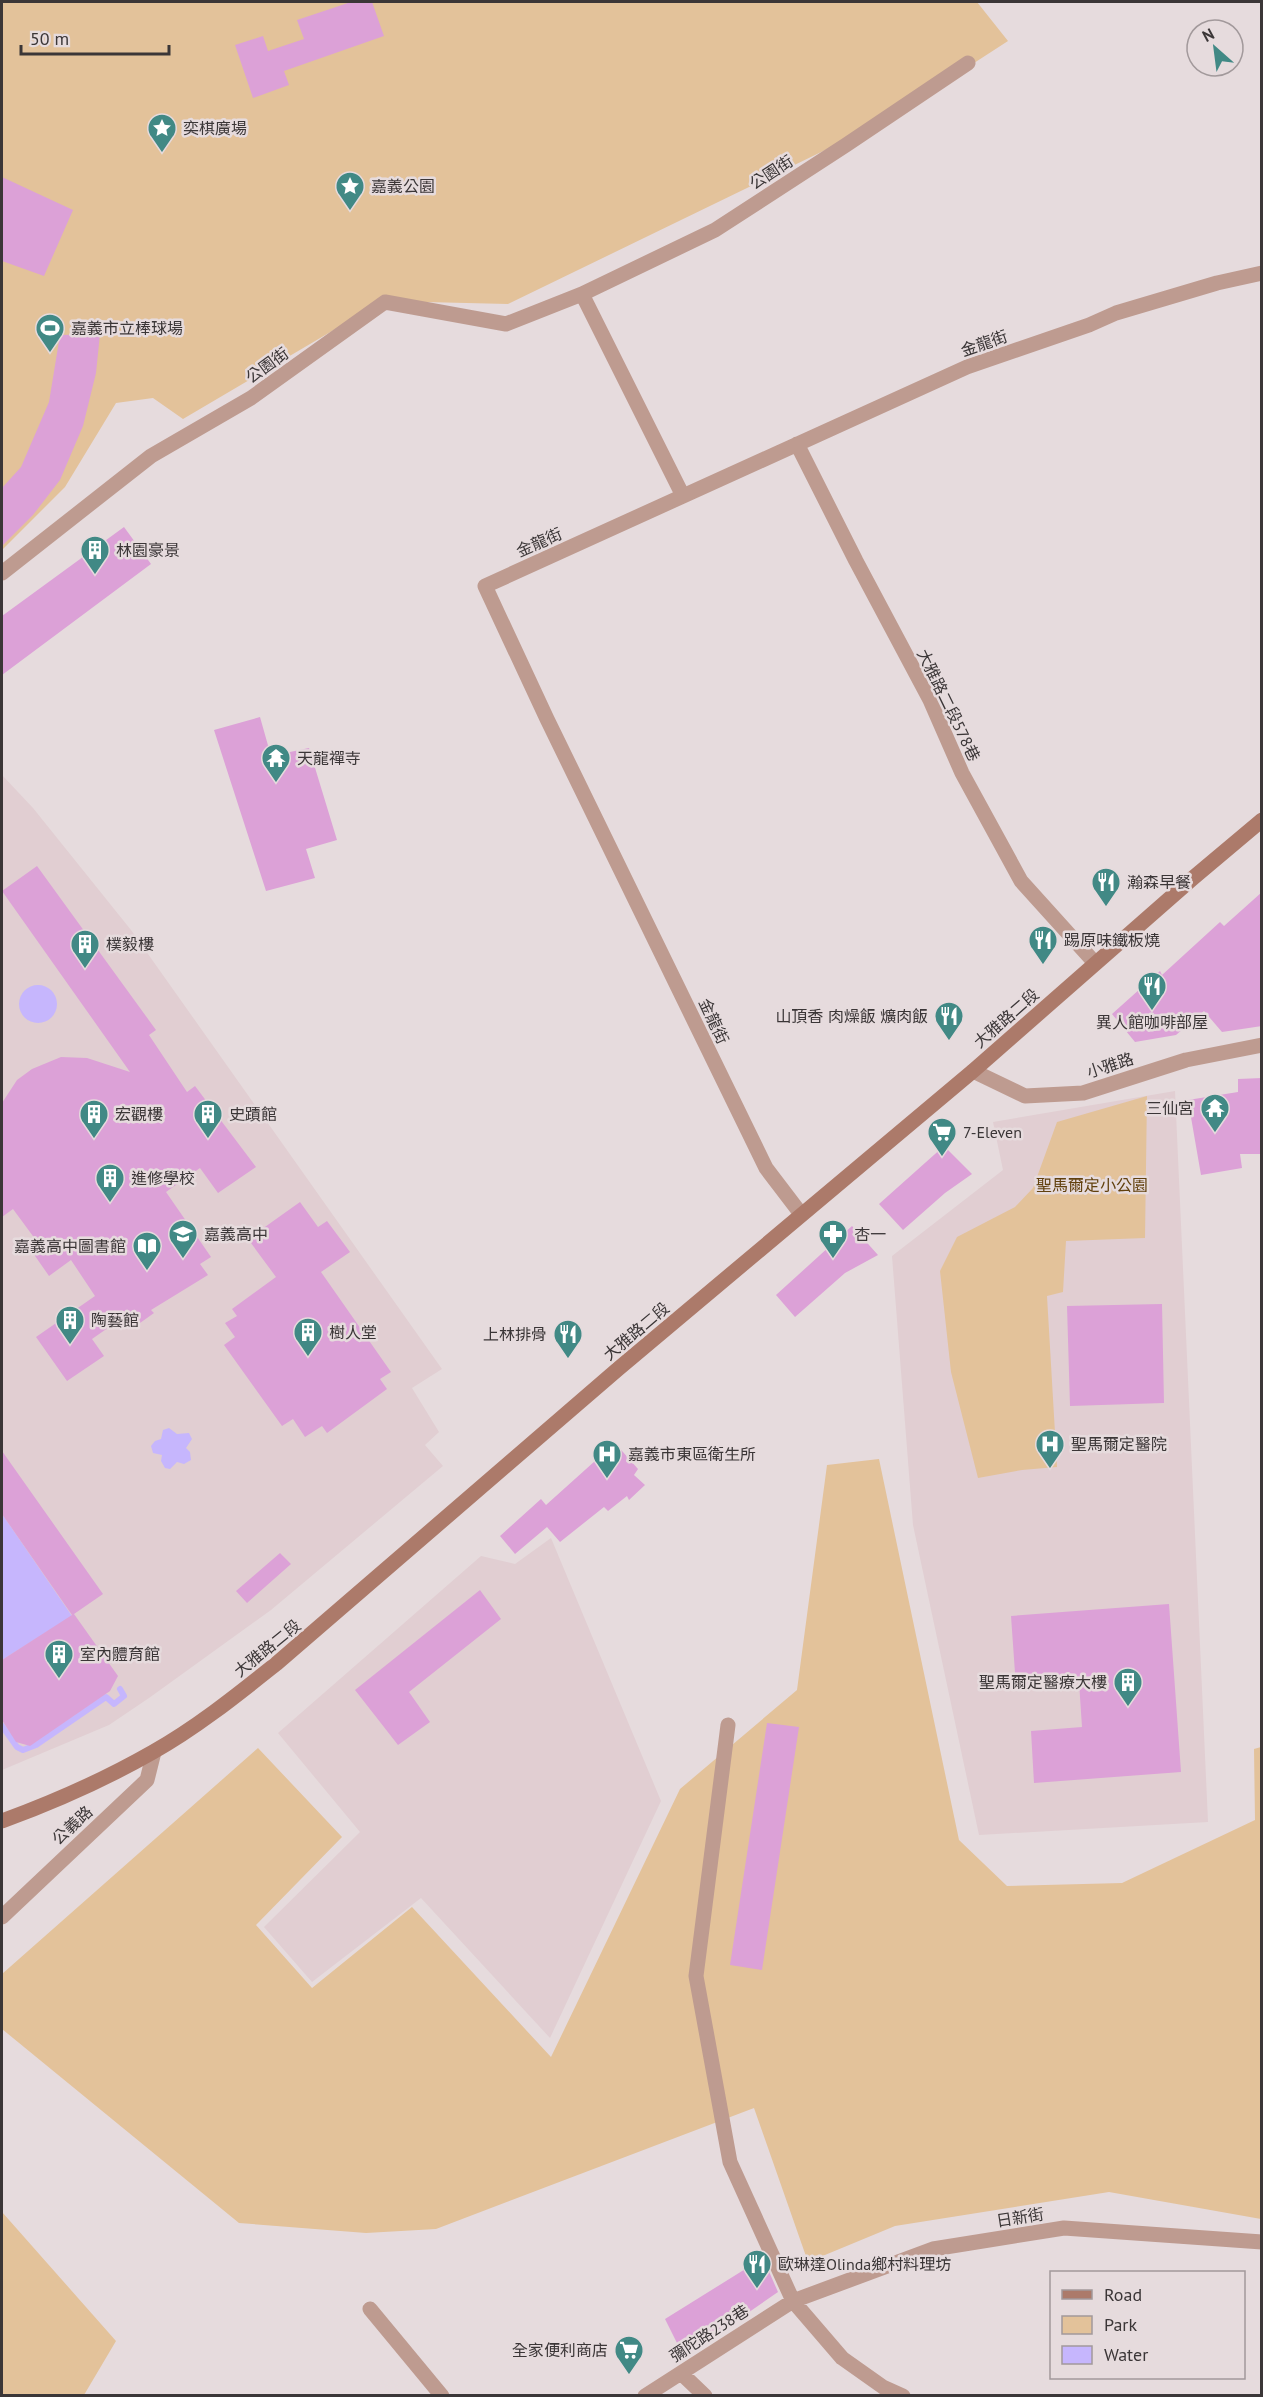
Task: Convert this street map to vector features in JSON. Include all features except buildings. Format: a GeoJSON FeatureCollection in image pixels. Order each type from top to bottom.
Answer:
{"type":"FeatureCollection","features":[{"type":"Feature","properties":{"kind":"main road","name":"大雅路二段"},"geometry":{"type":"LineString","coordinates":[[2,1821],[63,1798],[154,1752],[230,1700],[309,1637],[618,1369],[973,1071],[1262,820]]}},
{"type":"Feature","properties":{"kind":"street","name":"公園街"},"geometry":{"type":"LineString","coordinates":[[2,573],[150,456],[251,398],[385,302],[506,324],[582,294],[715,230],[969,63]]}},
{"type":"Feature","properties":{"kind":"street","name":"金龍街"},"geometry":{"type":"LineString","coordinates":[[801,1214],[765,1168],[485,586],[967,368],[1089,325],[1116,313],[1217,283],[1262,273]]}},
{"type":"Feature","properties":{"kind":"street"},"geometry":{"type":"LineString","coordinates":[[582,294],[683,496]]}},
{"type":"Feature","properties":{"kind":"street","name":"大雅路二段578巷"},"geometry":{"type":"LineString","coordinates":[[798,444],[861,571],[930,700],[962,773],[1021,881],[1095,963]]}},
{"type":"Feature","properties":{"kind":"street","name":"小雅路"},"geometry":{"type":"LineString","coordinates":[[973,1071],[1025,1096],[1083,1093],[1186,1060],[1262,1045]]}},
{"type":"Feature","properties":{"kind":"street"},"geometry":{"type":"LineString","coordinates":[[728,1725],[696,1976],[730,2162],[793,2301],[842,2358],[883,2386],[903,2396]]}},
{"type":"Feature","properties":{"kind":"street","name":"公義路"},"geometry":{"type":"LineString","coordinates":[[2,1917],[147,1780],[154,1752]]}},
{"type":"Feature","properties":{"kind":"street","name":"日新街"},"geometry":{"type":"LineString","coordinates":[[793,2301],[933,2249],[1064,2228],[1262,2242]]}},
{"type":"Feature","properties":{"kind":"street","name":"彌陀路238巷"},"geometry":{"type":"LineString","coordinates":[[645,2396],[793,2301]]}},
{"type":"Feature","properties":{"kind":"street"},"geometry":{"type":"LineString","coordinates":[[370,2309],[442,2396]]}},
{"type":"Feature","properties":{"kind":"street"},"geometry":{"type":"LineString","coordinates":[[681,2373],[705,2396]]}},
{"type":"Feature","properties":{"kind":"shaded area","name":"嘉義高中"},"geometry":{"type":"Polygon","coordinates":[[[2,775],[33,808],[131,930],[442,1369],[412,1388],[439,1432],[425,1445],[443,1466],[271,1610],[149,1698],[109,1725],[2,1770],[2,775]]]}},
{"type":"Feature","properties":{"kind":"shaded area","name":"聖馬爾定醫院"},"geometry":{"type":"Polygon","coordinates":[[[1175,1091],[1208,1822],[979,1835],[913,1525],[892,1256],[1003,1170],[993,1122],[1175,1091]]]}},
{"type":"Feature","properties":{"kind":"shaded area"},"geometry":{"type":"Polygon","coordinates":[[[551,1538],[661,1801],[550,2038],[421,1898],[312,1982],[264,1927],[360,1832],[278,1733],[481,1556],[515,1564],[551,1538]]]}},
{"type":"Feature","properties":{"kind":"green space","name":"嘉義公園"},"geometry":{"type":"Polygon","coordinates":[[[2,2],[977,2],[1008,41],[883,122],[508,304],[383,301],[183,419],[153,398],[116,403],[65,487],[2,550],[2,2]]]}},
{"type":"Feature","properties":{"kind":"green space","name":"聖馬爾定小公園"},"geometry":{"type":"Polygon","coordinates":[[[1147,1096],[1145,1238],[1066,1241],[1063,1292],[1047,1296],[1057,1467],[1022,1470],[978,1478],[951,1372],[940,1271],[957,1237],[1015,1207],[1033,1188],[1057,1122],[1147,1096]]]}},
{"type":"Feature","properties":{"kind":"green space"},"geometry":{"type":"Polygon","coordinates":[[[879,1459],[959,1840],[1007,1886],[1122,1883],[1255,1820],[1254,1749],[1261,1747],[1261,2219],[1109,2192],[895,2226],[808,2262],[754,2108],[436,2229],[366,2233],[239,2223],[2,2029],[2,1974],[258,1748],[342,1837],[256,1925],[312,1988],[412,1907],[551,2057],[680,1789],[797,1690],[827,1465],[879,1459]]]}},
{"type":"Feature","properties":{"kind":"green space"},"geometry":{"type":"Polygon","coordinates":[[[2,2212],[116,2341],[84,2395],[2,2395],[2,2212]]]}},
{"type":"Feature","properties":{"kind":"water"},"geometry":{"type":"Polygon","coordinates":[[[38,985],[51,991],[57,1004],[51,1017],[38,1023],[25,1017],[19,1004],[25,991],[38,985]]]}},
{"type":"Feature","properties":{"kind":"water"},"geometry":{"type":"Polygon","coordinates":[[[169,1428],[177,1434],[189,1433],[192,1439],[186,1448],[190,1452],[191,1460],[184,1464],[177,1462],[170,1469],[165,1468],[161,1461],[162,1455],[153,1453],[151,1446],[155,1441],[161,1439],[163,1430],[169,1428]]]}},
{"type":"Feature","properties":{"kind":"water"},"geometry":{"type":"Polygon","coordinates":[[[2,1514],[72,1616],[2,1660],[2,1514]]]}},
{"type":"Feature","properties":{"kind":"waterway"},"geometry":{"type":"LineString","coordinates":[[2,1726],[17,1747],[23,1750],[36,1745],[106,1697],[114,1704],[124,1696],[120,1689]]}},
{"type":"Feature","properties":{"kind":"place","name":"奕棋廣場"},"geometry":{"type":"Point","coordinates":[162,154]}},
{"type":"Feature","properties":{"kind":"place","name":"嘉義公園"},"geometry":{"type":"Point","coordinates":[350,212]}},
{"type":"Feature","properties":{"kind":"place","name":"嘉義市立棒球場"},"geometry":{"type":"Point","coordinates":[50,354]}},
{"type":"Feature","properties":{"kind":"place","name":"林園豪景"},"geometry":{"type":"Point","coordinates":[95,576]}},
{"type":"Feature","properties":{"kind":"place","name":"天龍禪寺"},"geometry":{"type":"Point","coordinates":[276,784]}},
{"type":"Feature","properties":{"kind":"place","name":"瀚森早餐"},"geometry":{"type":"Point","coordinates":[1106,908]}},
{"type":"Feature","properties":{"kind":"place","name":"踢原味鐵板燒"},"geometry":{"type":"Point","coordinates":[1043,966]}},
{"type":"Feature","properties":{"kind":"place","name":"樸毅樓"},"geometry":{"type":"Point","coordinates":[85,970]}},
{"type":"Feature","properties":{"kind":"place","name":"異人館咖啡部屋"},"geometry":{"type":"Point","coordinates":[1152,1012]}},
{"type":"Feature","properties":{"kind":"place","name":"山頂香 肉燥飯 爌肉飯"},"geometry":{"type":"Point","coordinates":[949,1042]}},
{"type":"Feature","properties":{"kind":"place","name":"三仙宮"},"geometry":{"type":"Point","coordinates":[1215,1134]}},
{"type":"Feature","properties":{"kind":"place","name":"宏觀樓"},"geometry":{"type":"Point","coordinates":[94,1140]}},
{"type":"Feature","properties":{"kind":"place","name":"史蹟館"},"geometry":{"type":"Point","coordinates":[208,1140]}},
{"type":"Feature","properties":{"kind":"place","name":"7-Eleven"},"geometry":{"type":"Point","coordinates":[942,1158]}},
{"type":"Feature","properties":{"kind":"place","name":"進修學校"},"geometry":{"type":"Point","coordinates":[110,1204]}},
{"type":"Feature","properties":{"kind":"place","name":"嘉義高中"},"geometry":{"type":"Point","coordinates":[183,1260]}},
{"type":"Feature","properties":{"kind":"place","name":"杏一"},"geometry":{"type":"Point","coordinates":[833,1260]}},
{"type":"Feature","properties":{"kind":"place","name":"嘉義高中圖書館"},"geometry":{"type":"Point","coordinates":[147,1272]}},
{"type":"Feature","properties":{"kind":"place","name":"陶藝館"},"geometry":{"type":"Point","coordinates":[70,1346]}},
{"type":"Feature","properties":{"kind":"place","name":"樹人堂"},"geometry":{"type":"Point","coordinates":[308,1358]}},
{"type":"Feature","properties":{"kind":"place","name":"上林排骨"},"geometry":{"type":"Point","coordinates":[568,1360]}},
{"type":"Feature","properties":{"kind":"place","name":"聖馬爾定醫院"},"geometry":{"type":"Point","coordinates":[1050,1470]}},
{"type":"Feature","properties":{"kind":"place","name":"嘉義市東區衛生所"},"geometry":{"type":"Point","coordinates":[607,1480]}},
{"type":"Feature","properties":{"kind":"place","name":"室內體育館"},"geometry":{"type":"Point","coordinates":[59,1680]}},
{"type":"Feature","properties":{"kind":"place","name":"聖馬爾定醫療大樓"},"geometry":{"type":"Point","coordinates":[1128,1708]}},
{"type":"Feature","properties":{"kind":"place","name":"歐琳達Olinda鄉村料理坊"},"geometry":{"type":"Point","coordinates":[757,2290]}},
{"type":"Feature","properties":{"kind":"place","name":"全家便利商店"},"geometry":{"type":"Point","coordinates":[629,2376]}}]}
